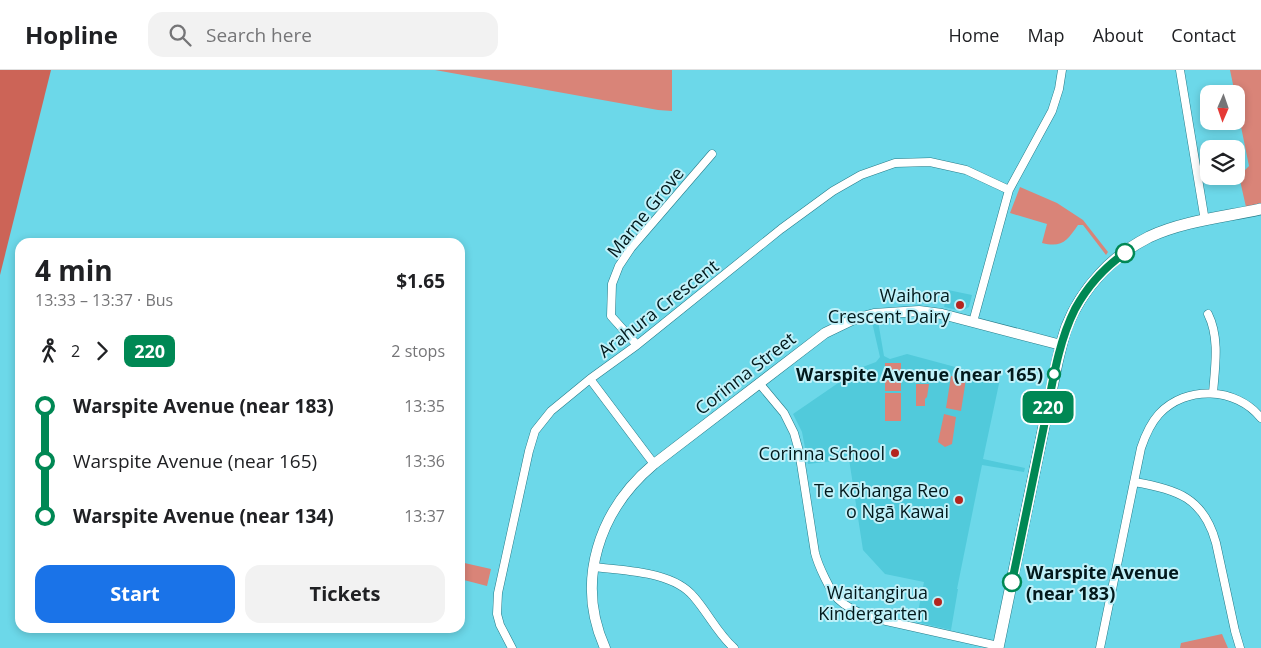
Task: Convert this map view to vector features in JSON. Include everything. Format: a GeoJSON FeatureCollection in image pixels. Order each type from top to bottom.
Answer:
{"type":"FeatureCollection","features":[{"type":"Feature","properties":{"kind":"main road"},"geometry":{"type":"LineString","coordinates":[[998,647],[1061,345],[1067,326],[1082,298],[1094,281],[1113,261],[1149,238],[1169,230],[1261,209]]}},
{"type":"Feature","properties":{"kind":"street"},"geometry":{"type":"LineString","coordinates":[[973,322],[1009,190],[1052,111],[1060,89],[1062,70]]}},
{"type":"Feature","properties":{"kind":"street"},"geometry":{"type":"LineString","coordinates":[[1180,70],[1205,221]]}},
{"type":"Feature","properties":{"kind":"street","name":"Marne Grove"},"geometry":{"type":"LineString","coordinates":[[637,345],[611,316],[612,284],[619,266],[712,154]]}},
{"type":"Feature","properties":{"kind":"street","name":"Arahura Crescent"},"geometry":{"type":"LineString","coordinates":[[512,648],[500,625],[497,614],[498,593],[529,451],[535,431],[551,411],[590,379],[637,345],[781,229],[833,191],[861,175],[895,163],[930,162],[966,170],[1009,190]]}},
{"type":"Feature","properties":{"kind":"street","name":"Corinna Street"},"geometry":{"type":"LineString","coordinates":[[605,648],[594,613],[592,588],[594,567],[601,537],[611,514],[631,486],[654,464],[825,333],[852,320],[874,314],[919,311],[942,314],[1061,345]]}},
{"type":"Feature","properties":{"kind":"street"},"geometry":{"type":"LineString","coordinates":[[1208,314],[1212,323],[1215,340],[1213,393]]}},
{"type":"Feature","properties":{"kind":"street"},"geometry":{"type":"LineString","coordinates":[[590,379],[654,464]]}},
{"type":"Feature","properties":{"kind":"street"},"geometry":{"type":"LineString","coordinates":[[759,383],[784,413],[794,433],[799,451],[814,553],[818,564],[838,599],[857,612],[873,618],[998,647]]}},
{"type":"Feature","properties":{"kind":"street"},"geometry":{"type":"LineString","coordinates":[[1100,648],[1141,448],[1146,434],[1160,414],[1168,406],[1183,398],[1196,394],[1213,393],[1232,397],[1240,401],[1261,418]]}},
{"type":"Feature","properties":{"kind":"street"},"geometry":{"type":"LineString","coordinates":[[1134,482],[1167,488],[1180,493],[1195,504],[1206,517],[1213,530],[1240,648]]}},
{"type":"Feature","properties":{"kind":"street"},"geometry":{"type":"LineString","coordinates":[[594,567],[673,579],[694,596],[734,648]]}},
{"type":"Feature","properties":{"kind":"shaded area"},"geometry":{"type":"Polygon","coordinates":[[[0,70],[51,70],[0,275],[0,70]]]}},
{"type":"Feature","properties":{"kind":"shaded area"},"geometry":{"type":"Polygon","coordinates":[[[435,70],[672,70],[672,111],[658,110],[435,70]]]}},
{"type":"Feature","properties":{"kind":"shaded area"},"geometry":{"type":"Polygon","coordinates":[[[1230,70],[1261,70],[1261,203],[1246,207],[1241,185],[1245,185],[1245,170],[1249,166],[1242,130],[1245,130],[1245,85],[1233,85],[1230,70]]]}},
{"type":"Feature","properties":{"kind":"shaded area"},"geometry":{"type":"Polygon","coordinates":[[[1020,187],[1057,203],[1083,220],[1108,252],[1106,255],[1083,225],[1078,225],[1067,239],[1059,244],[1042,243],[1047,224],[1010,213],[1020,187]]]}},
{"type":"Feature","properties":{"kind":"shaded area"},"geometry":{"type":"Polygon","coordinates":[[[948,290],[972,295],[969,307],[962,311],[944,307],[948,290]]]}},
{"type":"Feature","properties":{"kind":"shaded area","name":"Corinna School"},"geometry":{"type":"Polygon","coordinates":[[[878,321],[884,356],[890,359],[907,354],[1000,379],[983,459],[1025,468],[1024,472],[982,465],[957,589],[951,630],[916,622],[924,582],[885,574],[863,550],[849,459],[808,464],[802,432],[793,414],[860,368],[876,362],[880,357],[872,322],[878,321]]]}},
{"type":"Feature","properties":{"kind":"shaded area"},"geometry":{"type":"Polygon","coordinates":[[[885,363],[901,363],[901,391],[885,391],[885,363]]]}},
{"type":"Feature","properties":{"kind":"shaded area"},"geometry":{"type":"Polygon","coordinates":[[[951,376],[966,379],[961,411],[946,408],[951,376]]]}},
{"type":"Feature","properties":{"kind":"shaded area"},"geometry":{"type":"Polygon","coordinates":[[[916,384],[929,384],[925,406],[916,406],[916,384]]]}},
{"type":"Feature","properties":{"kind":"shaded area"},"geometry":{"type":"Polygon","coordinates":[[[885,393],[901,393],[901,421],[885,421],[885,393]]]}},
{"type":"Feature","properties":{"kind":"shaded area"},"geometry":{"type":"Polygon","coordinates":[[[944,414],[956,417],[952,444],[945,447],[938,442],[944,414]]]}},
{"type":"Feature","properties":{"kind":"shaded area"},"geometry":{"type":"Polygon","coordinates":[[[465,563],[491,569],[487,586],[465,580],[465,563]]]}},
{"type":"Feature","properties":{"kind":"shaded area"},"geometry":{"type":"Polygon","coordinates":[[[1222,634],[1228,648],[1180,648],[1181,643],[1222,634]]]}},
{"type":"Feature","properties":{"kind":"bus line","name":"220"},"geometry":{"type":"LineString","coordinates":[[1012,582],[1056,362],[1067,326],[1075,309],[1094,281],[1113,261],[1125,253]]}},
{"type":"Feature","properties":{"kind":"place","name":"Waihora Crescent Dairy"},"geometry":{"type":"Point","coordinates":[960,305]}},
{"type":"Feature","properties":{"kind":"place","name":"Warspite Avenue (near 165)"},"geometry":{"type":"Point","coordinates":[1054,374]}},
{"type":"Feature","properties":{"kind":"place","name":"Corinna School"},"geometry":{"type":"Point","coordinates":[895,453]}},
{"type":"Feature","properties":{"kind":"place","name":"Te Kōhanga Reo o Ngā Kawai"},"geometry":{"type":"Point","coordinates":[959,500]}},
{"type":"Feature","properties":{"kind":"place","name":"Warspite Avenue (near 183)"},"geometry":{"type":"Point","coordinates":[1012,582]}},
{"type":"Feature","properties":{"kind":"place","name":"Waitangirua Kindergarten"},"geometry":{"type":"Point","coordinates":[938,602]}}]}
